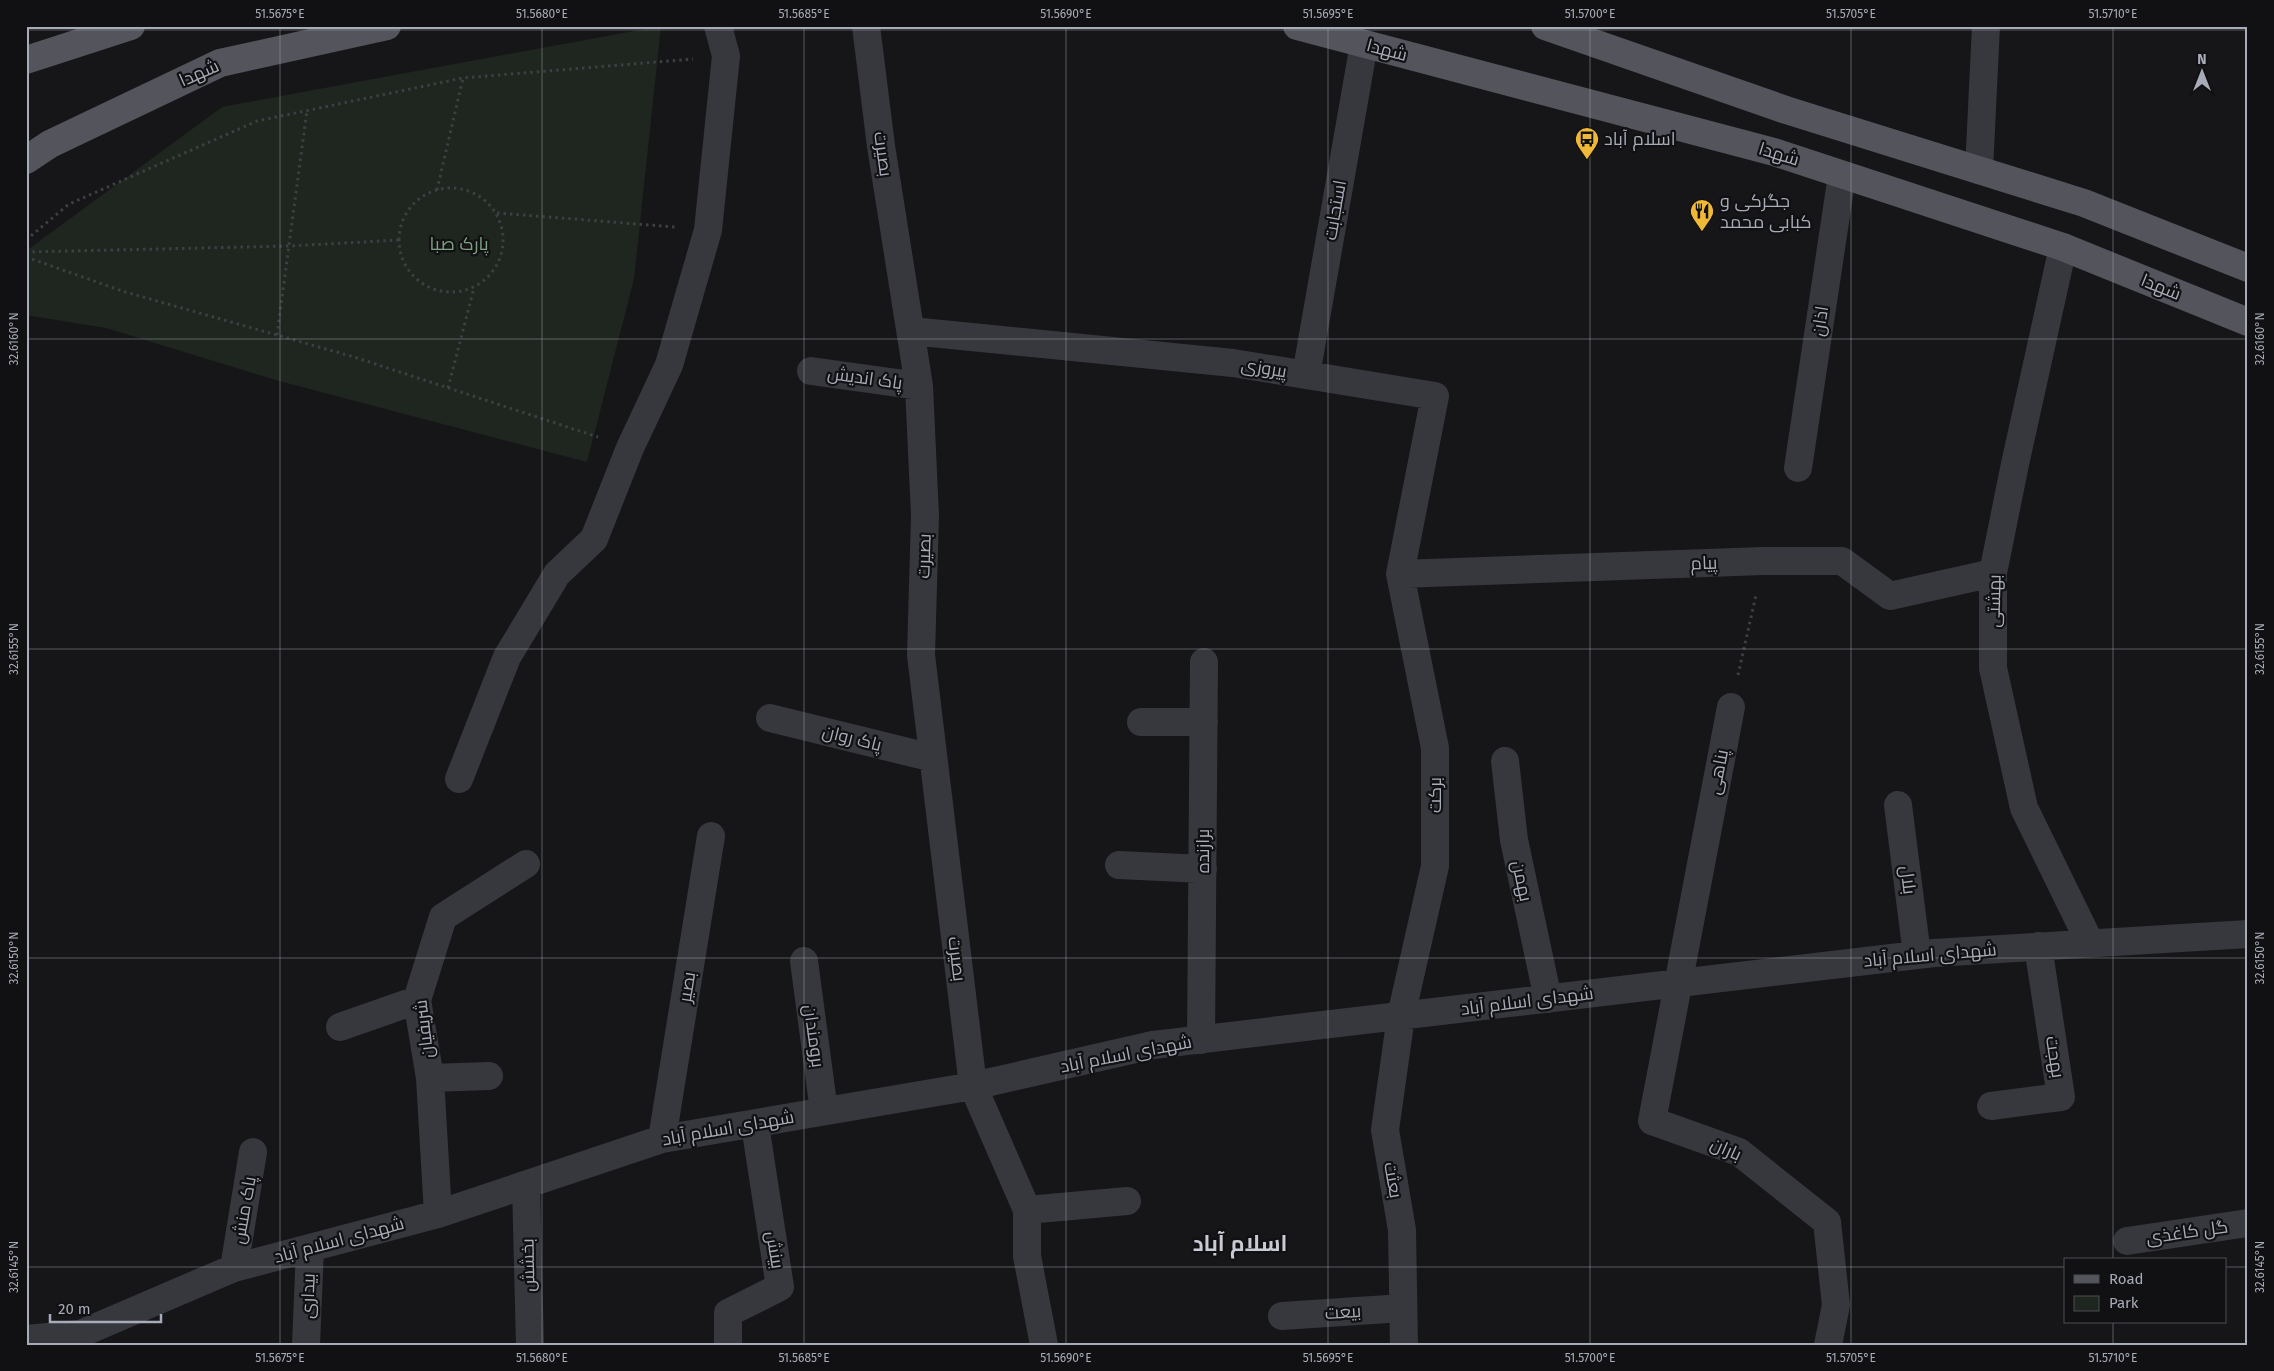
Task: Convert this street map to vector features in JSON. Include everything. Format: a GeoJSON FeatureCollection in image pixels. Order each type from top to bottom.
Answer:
{"type":"FeatureCollection","features":[{"type":"Feature","properties":{"kind":"main road"},"geometry":{"type":"LineString","coordinates":[[26,60],[131,26]]}},
{"type":"Feature","properties":{"kind":"main road","name":"شهدا"},"geometry":{"type":"LineString","coordinates":[[26,160],[50,144],[220,63],[387,26]]}},
{"type":"Feature","properties":{"kind":"main road","name":"شهدا"},"geometry":{"type":"LineString","coordinates":[[1297,26],[1774,152],[2064,247],[2248,322]]}},
{"type":"Feature","properties":{"kind":"main road"},"geometry":{"type":"LineString","coordinates":[[1545,26],[1786,110],[2084,203],[2248,268]]}},
{"type":"Feature","properties":{"kind":"street"},"geometry":{"type":"LineString","coordinates":[[459,779],[507,657],[557,574],[594,539],[630,448],[669,365],[708,230],[726,56],[718,26]]}},
{"type":"Feature","properties":{"kind":"street","name":"بصیرت"},"geometry":{"type":"LineString","coordinates":[[866,26],[881,146],[919,386],[925,516],[921,655],[973,1086],[1027,1210]]}},
{"type":"Feature","properties":{"kind":"street"},"geometry":{"type":"LineString","coordinates":[[1979,170],[1986,26]]}},
{"type":"Feature","properties":{"kind":"street","name":"استجابت"},"geometry":{"type":"LineString","coordinates":[[1306,375],[1364,44]]}},
{"type":"Feature","properties":{"kind":"street","name":"اذان"},"geometry":{"type":"LineString","coordinates":[[1798,468],[1842,175]]}},
{"type":"Feature","properties":{"kind":"street","name":"بهشتی"},"geometry":{"type":"LineString","coordinates":[[2064,247],[2015,464],[1993,572],[1993,668],[2024,808],[2090,943]]}},
{"type":"Feature","properties":{"kind":"street","name":"پیروزی"},"geometry":{"type":"LineString","coordinates":[[911,331],[1233,363],[1435,396],[1400,574]]}},
{"type":"Feature","properties":{"kind":"street","name":"پاک اندیش"},"geometry":{"type":"LineString","coordinates":[[811,371],[919,386]]}},
{"type":"Feature","properties":{"kind":"street","name":"پیام"},"geometry":{"type":"LineString","coordinates":[[1400,574],[1763,561],[1842,561],[1890,596],[1993,572]]}},
{"type":"Feature","properties":{"kind":"street","name":"برکت"},"geometry":{"type":"LineString","coordinates":[[1400,574],[1435,748],[1435,866],[1401,1016]]}},
{"type":"Feature","properties":{"kind":"street","name":"برازنده"},"geometry":{"type":"LineString","coordinates":[[1201,1040],[1204,662]]}},
{"type":"Feature","properties":{"kind":"street","name":"پناهی"},"geometry":{"type":"LineString","coordinates":[[1678,984],[1731,707]]}},
{"type":"Feature","properties":{"kind":"street","name":"پاک روان"},"geometry":{"type":"LineString","coordinates":[[770,718],[933,758]]}},
{"type":"Feature","properties":{"kind":"street"},"geometry":{"type":"LineString","coordinates":[[1141,722],[1204,722]]}},
{"type":"Feature","properties":{"kind":"street","name":"بهمن"},"geometry":{"type":"LineString","coordinates":[[1505,761],[1514,840],[1548,999]]}},
{"type":"Feature","properties":{"kind":"street","name":"بلال"},"geometry":{"type":"LineString","coordinates":[[1898,805],[1917,955]]}},
{"type":"Feature","properties":{"kind":"street","name":"بصیر"},"geometry":{"type":"LineString","coordinates":[[662,1139],[711,836]]}},
{"type":"Feature","properties":{"kind":"street","name":"شریفیان"},"geometry":{"type":"LineString","coordinates":[[438,1214],[430,1078],[417,1000],[443,917],[526,864]]}},
{"type":"Feature","properties":{"kind":"street"},"geometry":{"type":"LineString","coordinates":[[1119,865],[1203,869]]}},
{"type":"Feature","properties":{"kind":"street","name":"شهدای اسلام آباد"},"geometry":{"type":"LineString","coordinates":[[26,1339],[77,1340],[234,1268],[438,1214],[662,1139],[973,1086],[1153,1045],[1917,955],[2248,934]]}},
{"type":"Feature","properties":{"kind":"street","name":"بهجت"},"geometry":{"type":"LineString","coordinates":[[1991,1106],[2061,1097],[2038,946]]}},
{"type":"Feature","properties":{"kind":"street","name":"برومندان"},"geometry":{"type":"LineString","coordinates":[[804,961],[824,1111]]}},
{"type":"Feature","properties":{"kind":"street","name":"باران"},"geometry":{"type":"LineString","coordinates":[[1678,984],[1652,1122],[1739,1152],[1827,1222],[1836,1305],[1828,1345]]}},
{"type":"Feature","properties":{"kind":"street"},"geometry":{"type":"LineString","coordinates":[[340,1027],[417,1000]]}},
{"type":"Feature","properties":{"kind":"street","name":"بعثت"},"geometry":{"type":"LineString","coordinates":[[1401,1016],[1385,1130],[1402,1230],[1404,1345]]}},
{"type":"Feature","properties":{"kind":"street"},"geometry":{"type":"LineString","coordinates":[[430,1078],[489,1076]]}},
{"type":"Feature","properties":{"kind":"street","name":"بینش"},"geometry":{"type":"LineString","coordinates":[[728,1345],[728,1313],[780,1287],[755,1124]]}},
{"type":"Feature","properties":{"kind":"street","name":"پاک منش"},"geometry":{"type":"LineString","coordinates":[[234,1268],[254,1152]]}},
{"type":"Feature","properties":{"kind":"street","name":"بخشش"},"geometry":{"type":"LineString","coordinates":[[526,1185],[530,1345]]}},
{"type":"Feature","properties":{"kind":"street"},"geometry":{"type":"LineString","coordinates":[[1044,1345],[1027,1256],[1027,1210],[1126,1201]]}},
{"type":"Feature","properties":{"kind":"street","name":"گل کاغذی"},"geometry":{"type":"LineString","coordinates":[[2127,1241],[2248,1223]]}},
{"type":"Feature","properties":{"kind":"street","name":"بیداری"},"geometry":{"type":"LineString","coordinates":[[306,1345],[310,1248]]}},
{"type":"Feature","properties":{"kind":"street","name":"بیعت"},"geometry":{"type":"LineString","coordinates":[[1282,1316],[1403,1308]]}},
{"type":"Feature","properties":{"kind":"path"},"geometry":{"type":"LineString","coordinates":[[26,240],[69,204],[257,121],[463,78],[726,56]]}},
{"type":"Feature","properties":{"kind":"path"},"geometry":{"type":"LineString","coordinates":[[437,190],[463,78]]}},
{"type":"Feature","properties":{"kind":"path"},"geometry":{"type":"LineString","coordinates":[[277,335],[307,110]]}},
{"type":"Feature","properties":{"kind":"path"},"geometry":{"type":"LineString","coordinates":[[454,188],[470,191],[485,199],[496,213],[503,229],[504,246],[499,264],[488,278],[474,288],[457,292],[439,292],[423,284],[410,272],[401,257],[399,240],[402,222],[410,208],[422,196],[437,190],[454,188]]}},
{"type":"Feature","properties":{"kind":"path"},"geometry":{"type":"LineString","coordinates":[[496,213],[708,230]]}},
{"type":"Feature","properties":{"kind":"path"},"geometry":{"type":"LineString","coordinates":[[26,252],[289,246],[399,240]]}},
{"type":"Feature","properties":{"kind":"path"},"geometry":{"type":"LineString","coordinates":[[26,257],[122,291],[354,357],[630,448]]}},
{"type":"Feature","properties":{"kind":"path"},"geometry":{"type":"LineString","coordinates":[[448,388],[474,288]]}},
{"type":"Feature","properties":{"kind":"path"},"geometry":{"type":"LineString","coordinates":[[1731,707],[1763,561]]}},
{"type":"Feature","properties":{"kind":"green space","name":"پارک صبا"},"geometry":{"type":"Polygon","coordinates":[[[661,26],[634,279],[587,462],[279,381],[106,328],[26,315],[26,251],[222,107],[661,26]]]}},
{"type":"Feature","properties":{"kind":"place","name":"اسلام آباد"},"geometry":{"type":"Point","coordinates":[1587,160]}},
{"type":"Feature","properties":{"kind":"place","name":"جگرکی و کبابی محمد"},"geometry":{"type":"Point","coordinates":[1702,232]}},
{"type":"Feature","properties":{"kind":"district","name":"اسلام آباد"},"geometry":{"type":"Point","coordinates":[1240,1243]}}]}
